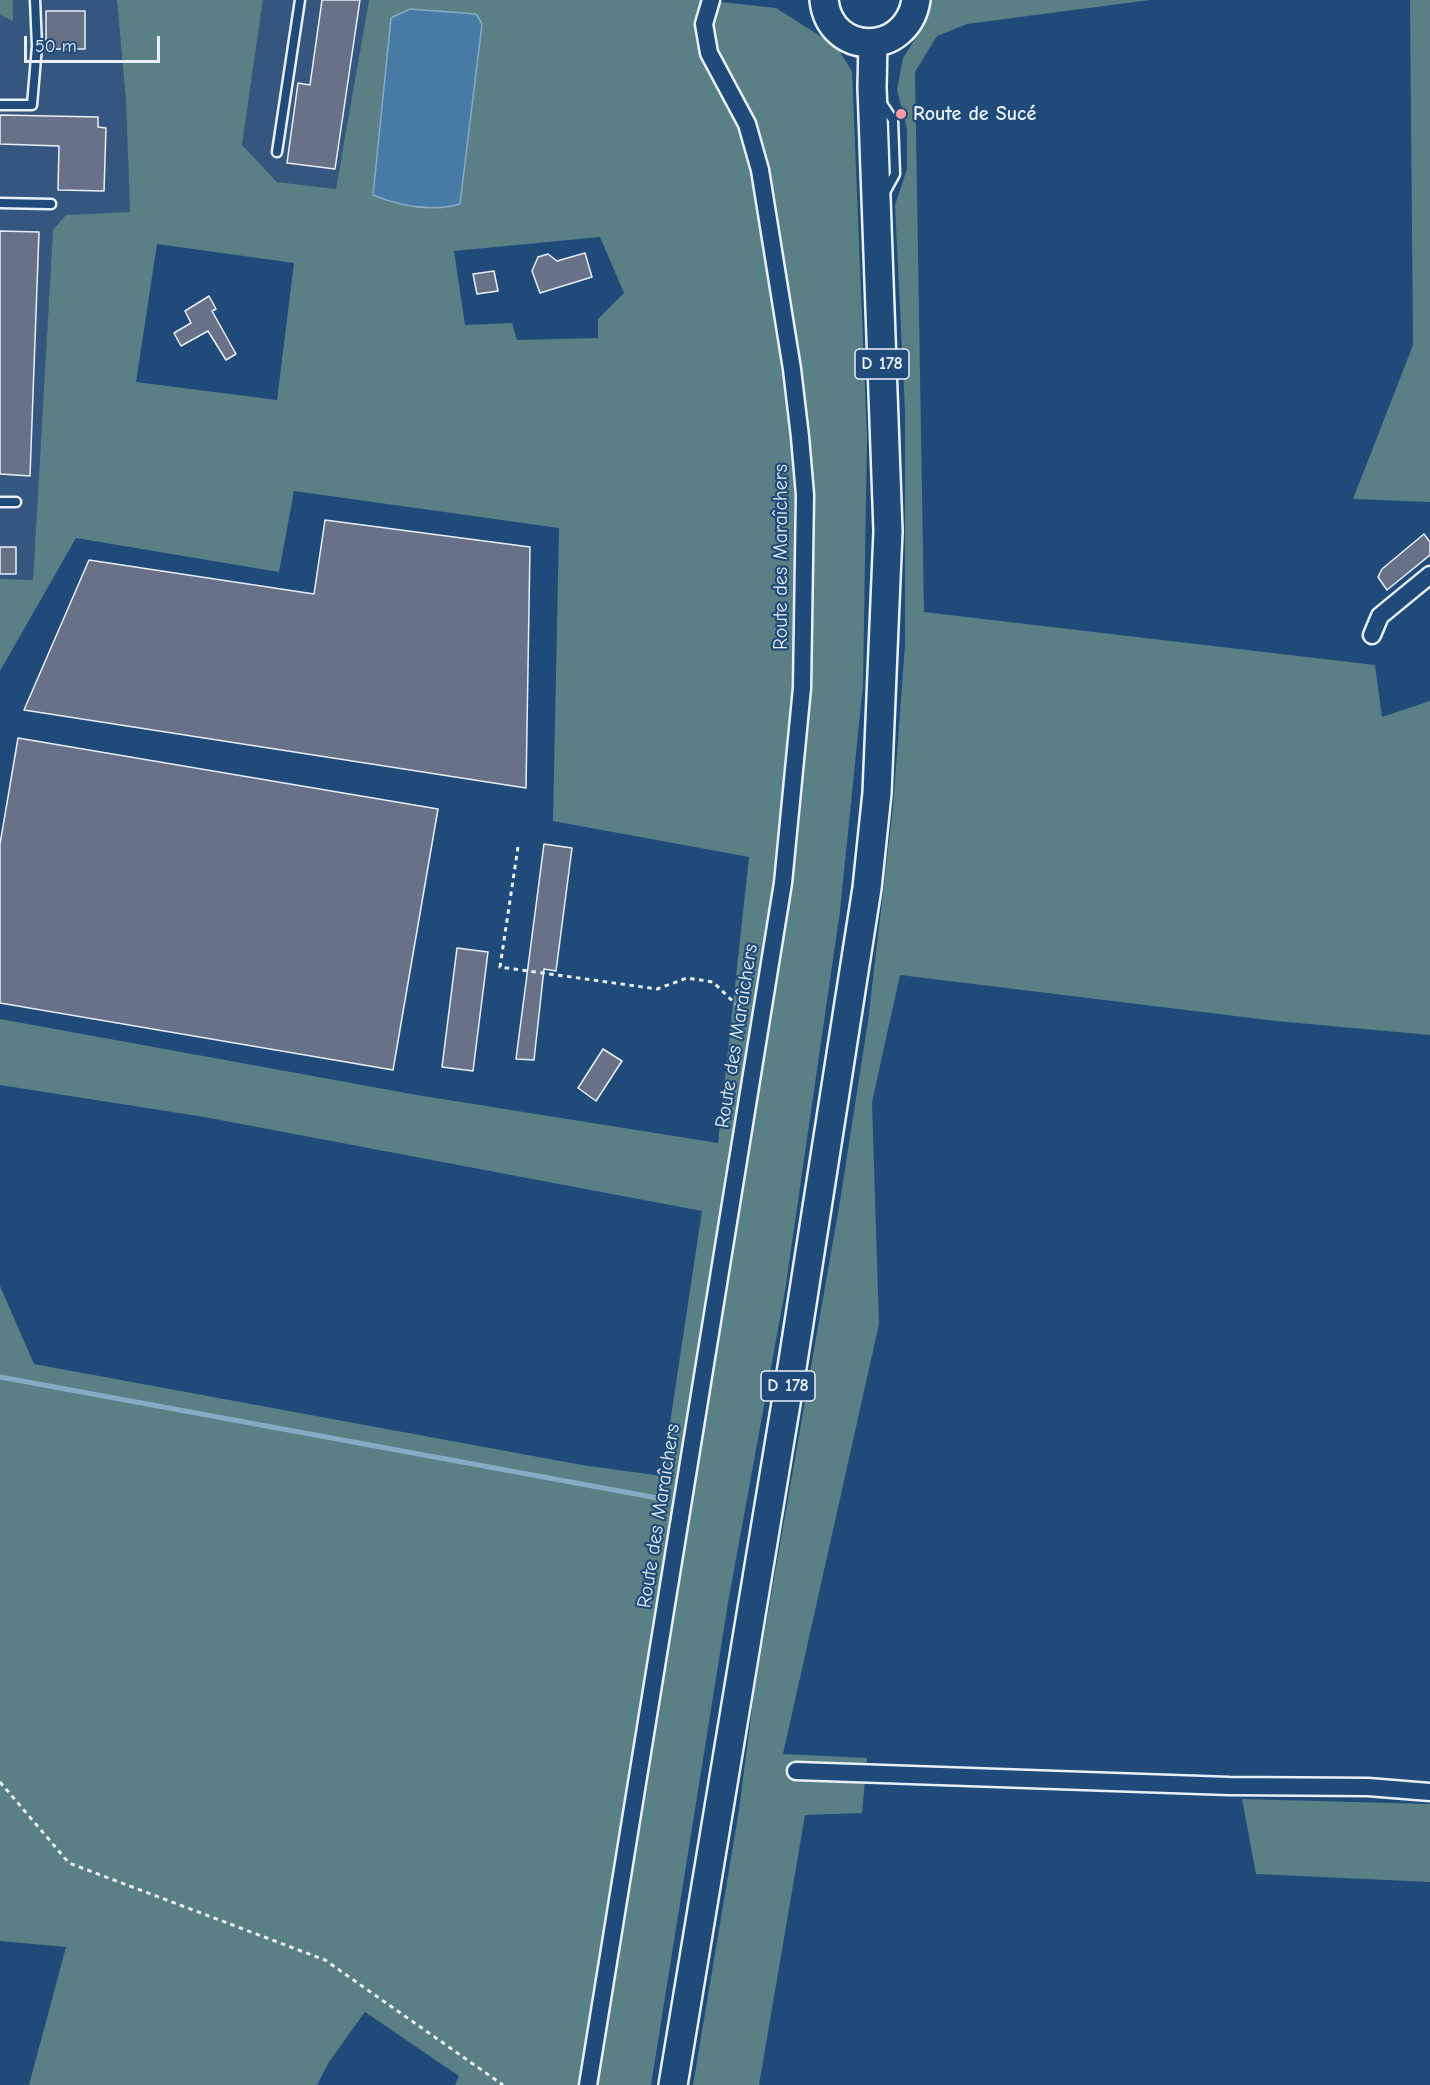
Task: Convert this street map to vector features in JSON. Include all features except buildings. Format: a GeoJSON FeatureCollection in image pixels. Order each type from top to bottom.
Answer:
{"type":"FeatureCollection","features":[{"type":"Feature","properties":{"kind":"main road"},"geometry":{"type":"LineString","coordinates":[[824,0],[830,20],[838,31],[849,38],[873,43],[887,40],[899,33],[908,23],[916,0]]}},
{"type":"Feature","properties":{"kind":"main road","name":"D 178"},"geometry":{"type":"LineString","coordinates":[[673,2085],[793,1361],[867,888],[877,793],[888,531],[872,87],[873,43]]}},
{"type":"Feature","properties":{"kind":"street","name":"Route des Maraîchers"},"geometry":{"type":"LineString","coordinates":[[588,2085],[783,883],[797,764],[802,688],[805,495],[792,369],[760,170],[747,124],[709,53],[704,24],[711,0]]}},
{"type":"Feature","properties":{"kind":"street"},"geometry":{"type":"LineString","coordinates":[[1372,635],[1380,616],[1430,575]]}},
{"type":"Feature","properties":{"kind":"street"},"geometry":{"type":"LineString","coordinates":[[796,1770],[1229,1786],[1368,1787],[1430,1792]]}},
{"type":"Feature","properties":{"kind":"lane"},"geometry":{"type":"LineString","coordinates":[[0,105],[32,105],[37,46],[35,0]]}},
{"type":"Feature","properties":{"kind":"lane"},"geometry":{"type":"LineString","coordinates":[[277,152],[300,0]]}},
{"type":"Feature","properties":{"kind":"lane"},"geometry":{"type":"LineString","coordinates":[[0,203],[51,204]]}},
{"type":"Feature","properties":{"kind":"lane"},"geometry":{"type":"LineString","coordinates":[[0,502],[16,502]]}},
{"type":"Feature","properties":{"kind":"path"},"geometry":{"type":"LineString","coordinates":[[518,847],[500,967],[657,989],[687,978],[713,982],[744,1011],[758,1038]]}},
{"type":"Feature","properties":{"kind":"path"},"geometry":{"type":"LineString","coordinates":[[0,1782],[69,1863],[326,1960],[503,2085]]}},
{"type":"Feature","properties":{"kind":"shaded area"},"geometry":{"type":"Polygon","coordinates":[[[13,0],[117,0],[126,102],[130,212],[66,215],[53,230],[33,580],[0,579],[0,15],[13,21],[13,0]]]}},
{"type":"Feature","properties":{"kind":"shaded area"},"geometry":{"type":"Polygon","coordinates":[[[263,0],[369,0],[337,189],[277,182],[242,145],[263,0]]]}},
{"type":"Feature","properties":{"kind":"shaded area"},"geometry":{"type":"Polygon","coordinates":[[[410,9],[476,14],[482,24],[460,204],[438,208],[416,207],[373,195],[391,18],[410,9]]]}},
{"type":"Feature","properties":{"kind":"green space"},"geometry":{"type":"Polygon","coordinates":[[[0,0],[13,0],[13,21],[0,15],[0,0]]]}},
{"type":"Feature","properties":{"kind":"green space"},"geometry":{"type":"Polygon","coordinates":[[[117,0],[263,0],[242,145],[277,182],[336,189],[369,0],[703,0],[776,8],[836,46],[852,71],[867,437],[863,685],[840,911],[785,1291],[728,1603],[651,2085],[455,2085],[459,2076],[365,2012],[329,2062],[317,2085],[29,2085],[66,1947],[0,1941],[0,1286],[34,1364],[582,1465],[662,1476],[702,1211],[204,1117],[0,1085],[0,1019],[417,1095],[718,1143],[749,857],[553,821],[559,528],[294,491],[279,572],[76,538],[0,671],[0,579],[33,580],[53,230],[66,215],[130,212],[126,102],[117,0]],[[600,237],[454,251],[465,325],[512,323],[517,340],[598,338],[598,319],[624,293],[600,237]],[[157,244],[136,382],[277,400],[294,263],[157,244]]]}},
{"type":"Feature","properties":{"kind":"green space"},"geometry":{"type":"Polygon","coordinates":[[[925,0],[1150,0],[967,24],[937,36],[915,72],[924,612],[1375,665],[1382,717],[1430,701],[1430,1035],[1276,1021],[900,975],[872,1102],[879,1324],[783,1754],[867,1758],[862,1813],[805,1815],[759,2085],[693,2085],[739,1810],[754,1693],[840,1201],[868,1021],[893,807],[905,645],[905,411],[895,205],[907,169],[907,129],[897,90],[903,58],[924,25],[925,0]]]}},
{"type":"Feature","properties":{"kind":"green space"},"geometry":{"type":"Polygon","coordinates":[[[1410,0],[1430,0],[1430,502],[1353,499],[1413,345],[1410,0]]]}},
{"type":"Feature","properties":{"kind":"green space"},"geometry":{"type":"Polygon","coordinates":[[[1242,1799],[1430,1804],[1430,1882],[1256,1874],[1242,1799]]]}},
{"type":"Feature","properties":{"kind":"waterway"},"geometry":{"type":"LineString","coordinates":[[0,1377],[663,1499]]}},
{"type":"Feature","properties":{"kind":"place","name":"Route de Sucé"},"geometry":{"type":"Point","coordinates":[901,114]}}]}
